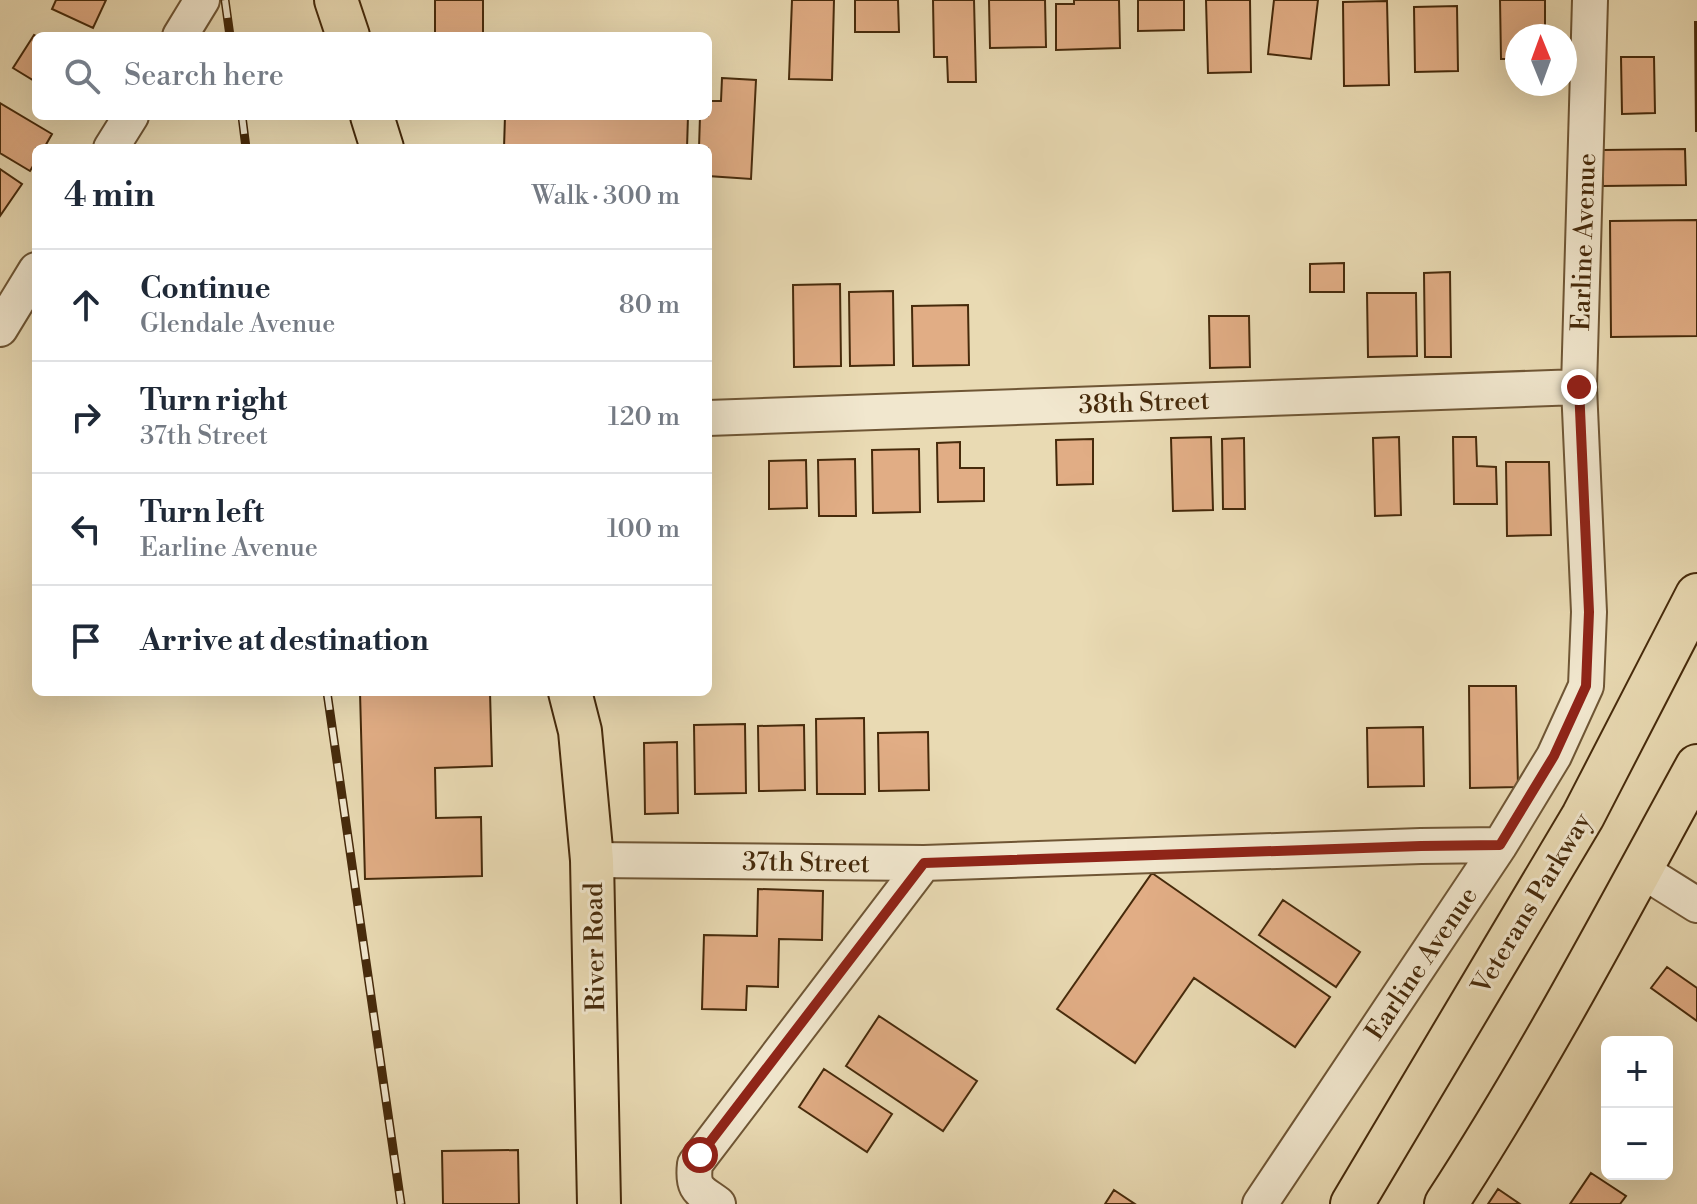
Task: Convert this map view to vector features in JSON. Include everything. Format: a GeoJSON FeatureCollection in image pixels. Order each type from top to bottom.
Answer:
{"type":"FeatureCollection","features":[{"type":"Feature","properties":{"kind":"main road"},"geometry":{"type":"LineString","coordinates":[[336,0],[347,32]]}},
{"type":"Feature","properties":{"kind":"main road"},"geometry":{"type":"LineString","coordinates":[[373,120],[381,144]]}},
{"type":"Feature","properties":{"kind":"main road","name":"Veterans Parkway"},"geometry":{"type":"LineString","coordinates":[[1352,1204],[1583,816],[1697,595]]}},
{"type":"Feature","properties":{"kind":"main road","name":"River Road"},"geometry":{"type":"LineString","coordinates":[[571,696],[580,731],[592,860],[599,1204]]}},
{"type":"Feature","properties":{"kind":"main road"},"geometry":{"type":"LineString","coordinates":[[1446,1204],[1529,1071],[1697,766]]}},
{"type":"Feature","properties":{"kind":"street"},"geometry":{"type":"LineString","coordinates":[[182,32],[202,0]]}},
{"type":"Feature","properties":{"kind":"street","name":"Earline Avenue"},"geometry":{"type":"LineString","coordinates":[[1260,1204],[1500,845],[1554,756],[1586,686],[1589,612],[1579,387],[1590,0]]}},
{"type":"Feature","properties":{"kind":"street"},"geometry":{"type":"LineString","coordinates":[[114,144],[128,120]]}},
{"type":"Feature","properties":{"kind":"street"},"geometry":{"type":"LineString","coordinates":[[0,329],[32,277]]}},
{"type":"Feature","properties":{"kind":"street","name":"38th Street"},"geometry":{"type":"LineString","coordinates":[[712,418],[1579,387]]}},
{"type":"Feature","properties":{"kind":"street","name":"37th Street"},"geometry":{"type":"LineString","coordinates":[[592,860],[924,863],[1500,845]]}},
{"type":"Feature","properties":{"kind":"street"},"geometry":{"type":"LineString","coordinates":[[718,1204],[699,1191],[693,1180],[700,1155],[924,863]]}},
{"type":"Feature","properties":{"kind":"street"},"geometry":{"type":"LineString","coordinates":[[1641,870],[1697,905]]}},
{"type":"Feature","properties":{"kind":"building"},"geometry":{"type":"Polygon","coordinates":[[[56,0],[106,0],[93,28],[52,9],[56,0]]]}},
{"type":"Feature","properties":{"kind":"building"},"geometry":{"type":"Polygon","coordinates":[[[435,0],[483,0],[483,32],[435,32],[435,0]]]}},
{"type":"Feature","properties":{"kind":"building"},"geometry":{"type":"Polygon","coordinates":[[[792,0],[834,0],[832,80],[789,79],[792,0]]]}},
{"type":"Feature","properties":{"kind":"building"},"geometry":{"type":"Polygon","coordinates":[[[855,0],[898,0],[899,32],[855,32],[855,0]]]}},
{"type":"Feature","properties":{"kind":"building"},"geometry":{"type":"Polygon","coordinates":[[[933,0],[974,0],[976,82],[948,82],[947,57],[934,57],[933,0]]]}},
{"type":"Feature","properties":{"kind":"building"},"geometry":{"type":"Polygon","coordinates":[[[989,0],[1045,0],[1046,47],[990,48],[989,0]]]}},
{"type":"Feature","properties":{"kind":"building"},"geometry":{"type":"Polygon","coordinates":[[[1074,0],[1119,0],[1120,48],[1056,50],[1056,4],[1074,4],[1074,0]]]}},
{"type":"Feature","properties":{"kind":"building"},"geometry":{"type":"Polygon","coordinates":[[[1138,0],[1184,0],[1184,30],[1138,31],[1138,0]]]}},
{"type":"Feature","properties":{"kind":"building"},"geometry":{"type":"Polygon","coordinates":[[[1206,0],[1250,0],[1251,72],[1208,73],[1206,0]]]}},
{"type":"Feature","properties":{"kind":"building"},"geometry":{"type":"Polygon","coordinates":[[[1274,0],[1318,0],[1311,59],[1268,54],[1274,0]]]}},
{"type":"Feature","properties":{"kind":"building"},"geometry":{"type":"Polygon","coordinates":[[[1500,0],[1545,0],[1545,24],[1505,24],[1505,59],[1501,59],[1500,0]]]}},
{"type":"Feature","properties":{"kind":"building"},"geometry":{"type":"Polygon","coordinates":[[[1387,1],[1389,85],[1344,86],[1343,2],[1387,1]]]}},
{"type":"Feature","properties":{"kind":"building"},"geometry":{"type":"Polygon","coordinates":[[[1457,6],[1458,71],[1415,72],[1414,7],[1457,6]]]}},
{"type":"Feature","properties":{"kind":"building"},"geometry":{"type":"Polygon","coordinates":[[[1697,22],[1697,131],[1696,131],[1697,22]]]}},
{"type":"Feature","properties":{"kind":"building"},"geometry":{"type":"Polygon","coordinates":[[[32,38],[32,80],[13,68],[32,38]]]}},
{"type":"Feature","properties":{"kind":"building"},"geometry":{"type":"Polygon","coordinates":[[[1621,57],[1654,57],[1655,113],[1622,114],[1621,57]]]}},
{"type":"Feature","properties":{"kind":"building"},"geometry":{"type":"Polygon","coordinates":[[[722,78],[756,80],[751,179],[712,176],[712,144],[699,144],[700,120],[712,120],[712,101],[721,101],[722,78]]]}},
{"type":"Feature","properties":{"kind":"building"},"geometry":{"type":"Polygon","coordinates":[[[0,103],[52,134],[46,144],[32,144],[30,171],[0,153],[0,103]]]}},
{"type":"Feature","properties":{"kind":"building"},"geometry":{"type":"Polygon","coordinates":[[[505,120],[688,120],[687,144],[504,144],[505,120]]]}},
{"type":"Feature","properties":{"kind":"building"},"geometry":{"type":"Polygon","coordinates":[[[1685,149],[1686,185],[1603,186],[1603,150],[1685,149]]]}},
{"type":"Feature","properties":{"kind":"building"},"geometry":{"type":"Polygon","coordinates":[[[0,169],[22,184],[0,216],[0,169]]]}},
{"type":"Feature","properties":{"kind":"building"},"geometry":{"type":"Polygon","coordinates":[[[1697,220],[1697,336],[1611,337],[1610,221],[1697,220]]]}},
{"type":"Feature","properties":{"kind":"building"},"geometry":{"type":"Polygon","coordinates":[[[1344,263],[1344,292],[1310,292],[1310,264],[1344,263]]]}},
{"type":"Feature","properties":{"kind":"building"},"geometry":{"type":"Polygon","coordinates":[[[1450,272],[1451,357],[1425,357],[1424,273],[1450,272]]]}},
{"type":"Feature","properties":{"kind":"building"},"geometry":{"type":"Polygon","coordinates":[[[840,284],[841,366],[794,367],[793,285],[840,284]]]}},
{"type":"Feature","properties":{"kind":"building"},"geometry":{"type":"Polygon","coordinates":[[[893,291],[894,365],[850,366],[849,292],[893,291]]]}},
{"type":"Feature","properties":{"kind":"building"},"geometry":{"type":"Polygon","coordinates":[[[1367,293],[1416,293],[1417,356],[1368,357],[1367,293]]]}},
{"type":"Feature","properties":{"kind":"building"},"geometry":{"type":"Polygon","coordinates":[[[968,305],[969,365],[913,366],[912,306],[968,305]]]}},
{"type":"Feature","properties":{"kind":"building"},"geometry":{"type":"Polygon","coordinates":[[[1209,316],[1249,316],[1250,367],[1210,368],[1209,316]]]}},
{"type":"Feature","properties":{"kind":"building"},"geometry":{"type":"Polygon","coordinates":[[[1211,437],[1213,510],[1173,511],[1171,438],[1211,437]]]}},
{"type":"Feature","properties":{"kind":"building"},"geometry":{"type":"Polygon","coordinates":[[[1399,437],[1401,515],[1375,516],[1373,438],[1399,437]]]}},
{"type":"Feature","properties":{"kind":"building"},"geometry":{"type":"Polygon","coordinates":[[[1453,437],[1476,437],[1477,466],[1496,467],[1497,504],[1454,504],[1453,437]]]}},
{"type":"Feature","properties":{"kind":"building"},"geometry":{"type":"Polygon","coordinates":[[[1244,438],[1245,509],[1223,509],[1222,439],[1244,438]]]}},
{"type":"Feature","properties":{"kind":"building"},"geometry":{"type":"Polygon","coordinates":[[[1093,439],[1093,484],[1057,485],[1056,440],[1093,439]]]}},
{"type":"Feature","properties":{"kind":"building"},"geometry":{"type":"Polygon","coordinates":[[[960,442],[960,468],[984,468],[984,501],[938,502],[937,443],[960,442]]]}},
{"type":"Feature","properties":{"kind":"building"},"geometry":{"type":"Polygon","coordinates":[[[919,449],[920,512],[873,513],[872,450],[919,449]]]}},
{"type":"Feature","properties":{"kind":"building"},"geometry":{"type":"Polygon","coordinates":[[[855,459],[856,516],[819,516],[818,460],[855,459]]]}},
{"type":"Feature","properties":{"kind":"building"},"geometry":{"type":"Polygon","coordinates":[[[806,460],[807,508],[769,509],[769,461],[806,460]]]}},
{"type":"Feature","properties":{"kind":"building"},"geometry":{"type":"Polygon","coordinates":[[[1506,462],[1549,462],[1551,535],[1507,536],[1506,462]]]}},
{"type":"Feature","properties":{"kind":"building"},"geometry":{"type":"Polygon","coordinates":[[[1469,686],[1516,686],[1518,787],[1470,788],[1469,686]]]}},
{"type":"Feature","properties":{"kind":"building"},"geometry":{"type":"Polygon","coordinates":[[[360,696],[490,696],[492,766],[435,768],[436,818],[481,817],[482,876],[365,879],[360,696]]]}},
{"type":"Feature","properties":{"kind":"building"},"geometry":{"type":"Polygon","coordinates":[[[864,718],[865,794],[817,794],[816,719],[864,718]]]}},
{"type":"Feature","properties":{"kind":"building"},"geometry":{"type":"Polygon","coordinates":[[[745,724],[746,793],[695,794],[694,725],[745,724]]]}},
{"type":"Feature","properties":{"kind":"building"},"geometry":{"type":"Polygon","coordinates":[[[804,725],[805,790],[759,791],[758,726],[804,725]]]}},
{"type":"Feature","properties":{"kind":"building"},"geometry":{"type":"Polygon","coordinates":[[[1423,727],[1424,786],[1368,787],[1367,728],[1423,727]]]}},
{"type":"Feature","properties":{"kind":"building"},"geometry":{"type":"Polygon","coordinates":[[[928,732],[929,790],[879,791],[878,733],[928,732]]]}},
{"type":"Feature","properties":{"kind":"building"},"geometry":{"type":"Polygon","coordinates":[[[677,742],[678,813],[645,814],[644,743],[677,742]]]}},
{"type":"Feature","properties":{"kind":"building"},"geometry":{"type":"Polygon","coordinates":[[[1152,873],[1330,997],[1295,1047],[1194,978],[1135,1063],[1057,1009],[1152,873]]]}},
{"type":"Feature","properties":{"kind":"building"},"geometry":{"type":"Polygon","coordinates":[[[758,889],[823,891],[822,940],[779,939],[778,987],[747,986],[746,1010],[702,1009],[704,935],[757,936],[758,889]]]}},
{"type":"Feature","properties":{"kind":"building"},"geometry":{"type":"Polygon","coordinates":[[[1283,900],[1360,952],[1336,987],[1259,935],[1283,900]]]}},
{"type":"Feature","properties":{"kind":"building"},"geometry":{"type":"Polygon","coordinates":[[[1667,967],[1697,988],[1697,1021],[1651,988],[1667,967]]]}},
{"type":"Feature","properties":{"kind":"building"},"geometry":{"type":"Polygon","coordinates":[[[879,1016],[977,1081],[943,1131],[846,1066],[879,1016]]]}},
{"type":"Feature","properties":{"kind":"building"},"geometry":{"type":"Polygon","coordinates":[[[824,1069],[892,1114],[867,1152],[799,1107],[824,1069]]]}},
{"type":"Feature","properties":{"kind":"building"},"geometry":{"type":"Polygon","coordinates":[[[518,1150],[519,1204],[443,1204],[442,1151],[518,1150]]]}},
{"type":"Feature","properties":{"kind":"building"},"geometry":{"type":"Polygon","coordinates":[[[1591,1173],[1626,1196],[1620,1204],[1570,1204],[1591,1173]]]}},
{"type":"Feature","properties":{"kind":"building"},"geometry":{"type":"Polygon","coordinates":[[[1498,1189],[1520,1204],[1488,1204],[1498,1189]]]}},
{"type":"Feature","properties":{"kind":"building"},"geometry":{"type":"Polygon","coordinates":[[[1114,1190],[1135,1204],[1105,1204],[1114,1190]]]}},
{"type":"Feature","properties":{"kind":"railway"},"geometry":{"type":"LineString","coordinates":[[225,0],[229,32]]}},
{"type":"Feature","properties":{"kind":"railway"},"geometry":{"type":"LineString","coordinates":[[242,120],[246,144]]}},
{"type":"Feature","properties":{"kind":"railway"},"geometry":{"type":"LineString","coordinates":[[328,696],[401,1204]]}},
{"type":"Feature","properties":{"kind":"route"},"geometry":{"type":"LineString","coordinates":[[700,1155],[924,863],[1500,845],[1554,756],[1586,686],[1589,612],[1579,387]]}}]}
